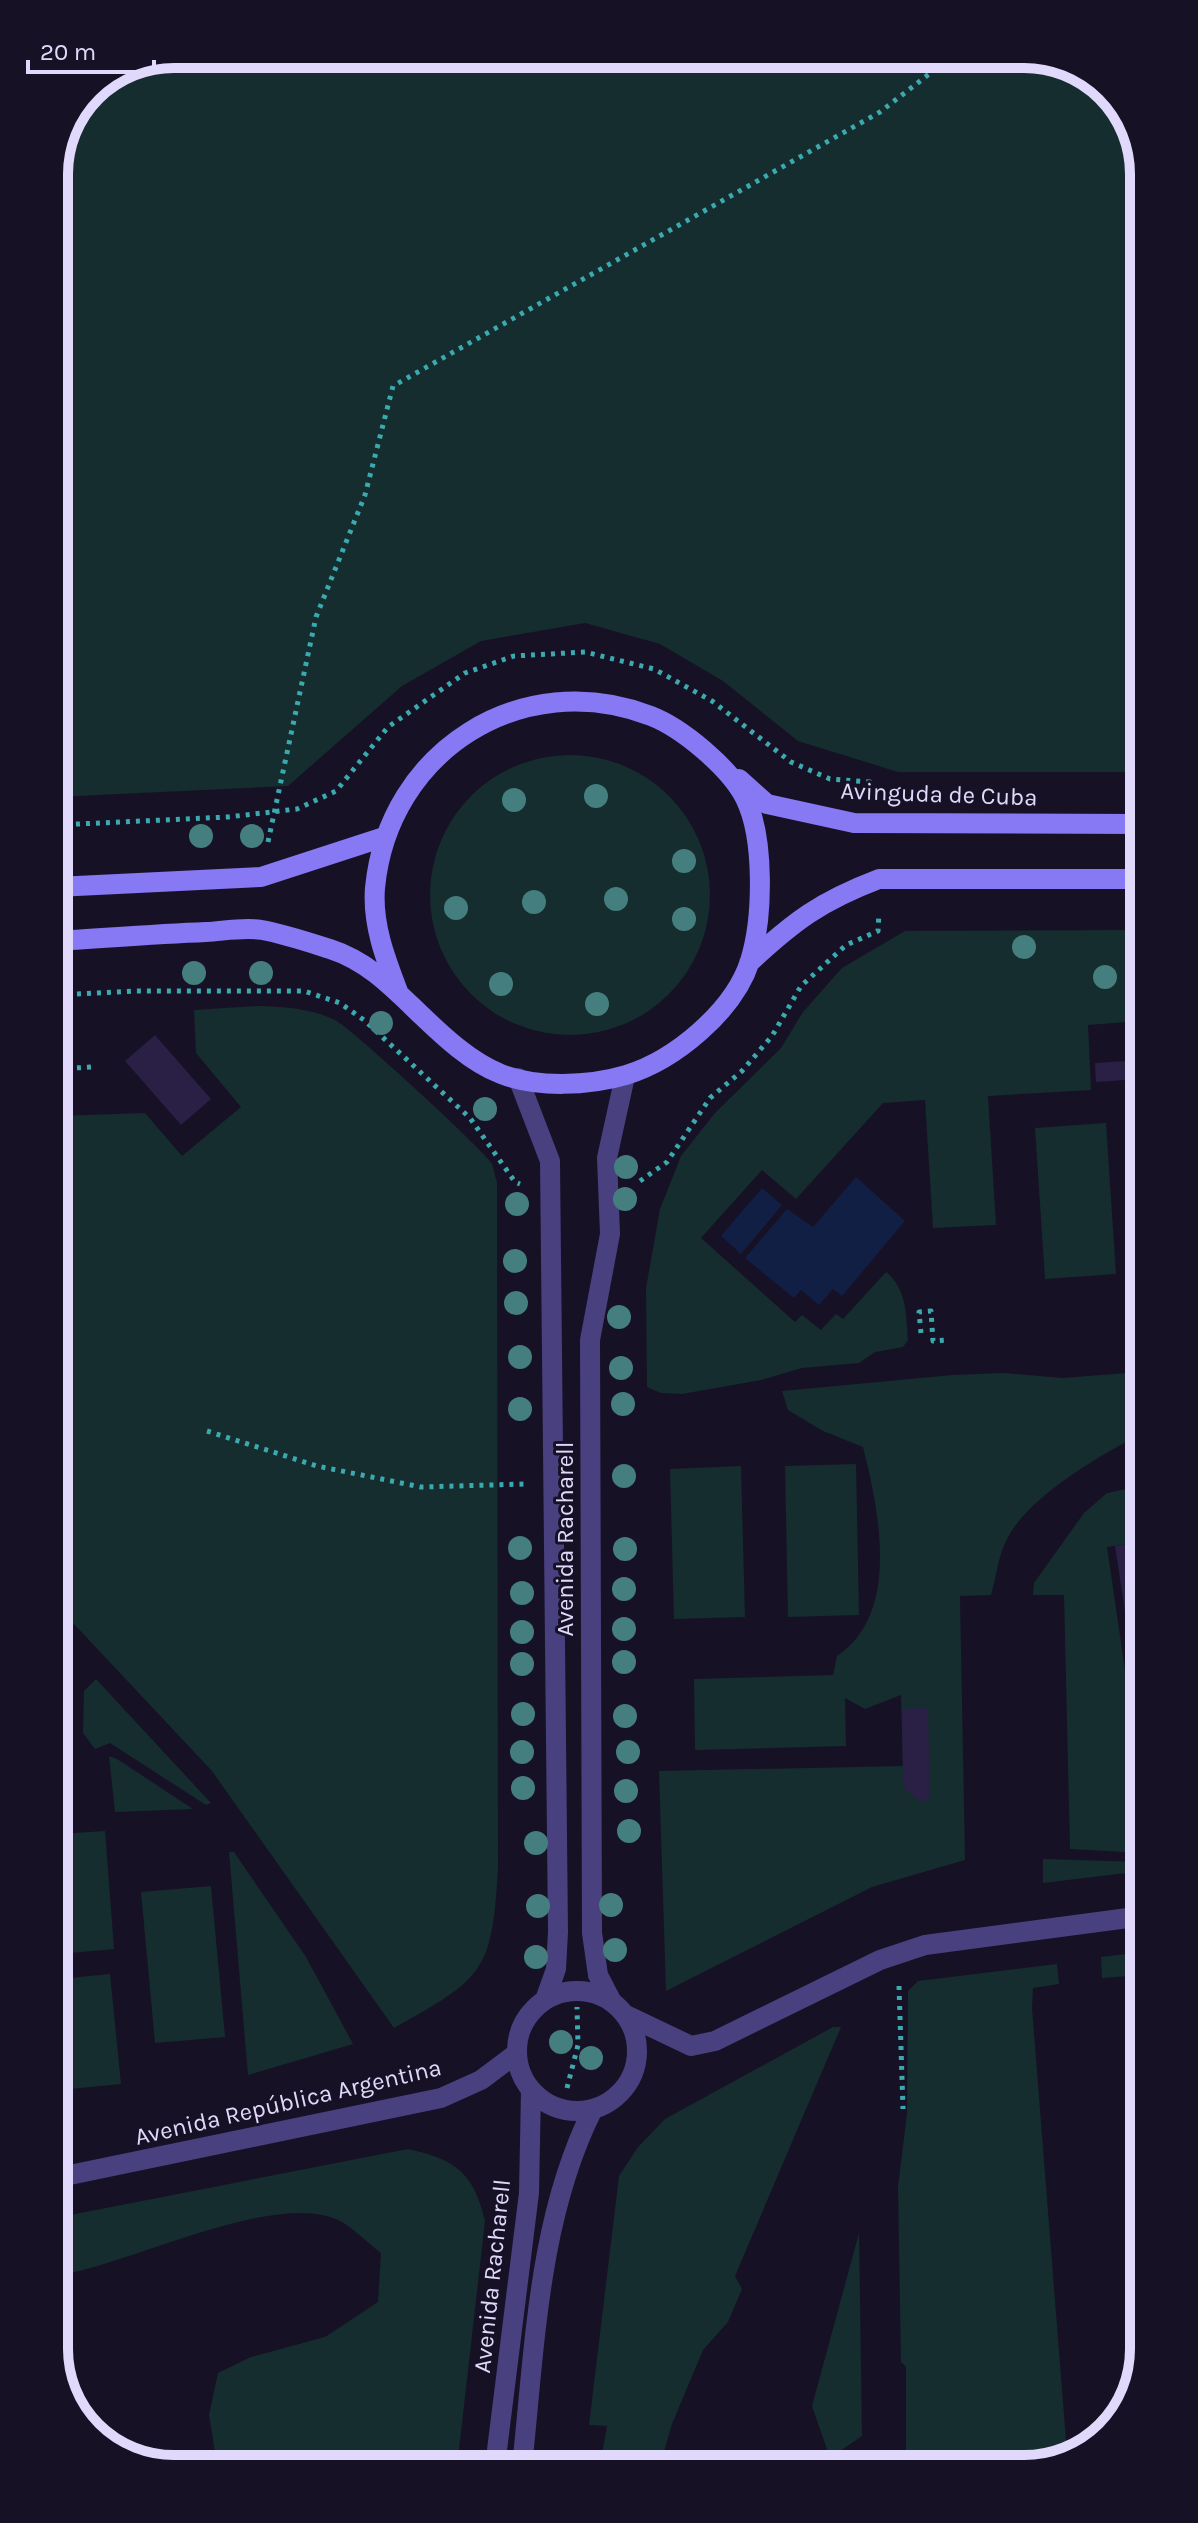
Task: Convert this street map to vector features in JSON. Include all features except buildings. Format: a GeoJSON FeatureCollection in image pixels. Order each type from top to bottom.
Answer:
{"type":"FeatureCollection","features":[{"type":"Feature","properties":{"kind":"main road"},"geometry":{"type":"LineString","coordinates":[[399,994],[380,944],[375,891],[384,837],[414,779],[463,733],[523,706],[589,700],[653,716],[709,753],[745,798],[759,847],[758,907],[749,963]]}},
{"type":"Feature","properties":{"kind":"main road","name":"Avinguda de Cuba"},"geometry":{"type":"LineString","coordinates":[[709,753],[767,804],[854,823],[1130,824]]}},
{"type":"Feature","properties":{"kind":"main road"},"geometry":{"type":"LineString","coordinates":[[68,886],[261,877],[384,837]]}},
{"type":"Feature","properties":{"kind":"main road"},"geometry":{"type":"LineString","coordinates":[[68,940],[259,929],[334,950],[370,966],[447,1039],[499,1073],[563,1084],[625,1076],[678,1052],[722,1009],[749,963],[798,918],[840,893],[879,879],[1130,879]]}},
{"type":"Feature","properties":{"kind":"street","name":"Avenida Racharell"},"geometry":{"type":"LineString","coordinates":[[619,2008],[598,1975],[592,1902],[590,1340],[610,1234],[607,1158],[625,1076]]}},
{"type":"Feature","properties":{"kind":"street","name":"Avenida Racharell"},"geometry":{"type":"LineString","coordinates":[[518,1078],[550,1161],[558,1932],[556,1969],[545,2000]]}},
{"type":"Feature","properties":{"kind":"street"},"geometry":{"type":"LineString","coordinates":[[619,2008],[634,2032],[634,2069],[619,2094],[593,2109],[561,2109],[531,2091],[517,2053],[524,2023],[545,2000],[577,1991],[596,1993],[691,2046],[715,2041],[897,1955],[925,1945],[979,1935],[1130,1918]]}},
{"type":"Feature","properties":{"kind":"street","name":"Avenida República Argentina"},"geometry":{"type":"LineString","coordinates":[[68,2175],[441,2098],[481,2080],[517,2053]]}},
{"type":"Feature","properties":{"kind":"street","name":"Avenida Racharell"},"geometry":{"type":"LineString","coordinates":[[496,2455],[529,2193],[531,2091]]}},
{"type":"Feature","properties":{"kind":"street","name":"Avenida Racharell"},"geometry":{"type":"LineString","coordinates":[[523,2455],[545,2268],[575,2144],[593,2109]]}},
{"type":"Feature","properties":{"kind":"path"},"geometry":{"type":"LineString","coordinates":[[261,877],[316,617],[365,495],[393,386],[880,112],[937,68]]}},
{"type":"Feature","properties":{"kind":"path"},"geometry":{"type":"LineString","coordinates":[[607,1189],[648,1179],[667,1162],[710,1098],[742,1071],[772,1036],[801,986],[846,945],[878,931],[879,879]]}},
{"type":"Feature","properties":{"kind":"path"},"geometry":{"type":"LineString","coordinates":[[68,994],[135,991],[304,991],[340,1003],[364,1020],[470,1118],[515,1182],[550,1190]]}},
{"type":"Feature","properties":{"kind":"path"},"geometry":{"type":"LineString","coordinates":[[68,1068],[92,1067]]}},
{"type":"Feature","properties":{"kind":"path"},"geometry":{"type":"LineString","coordinates":[[921,1333],[919,1312],[931,1311],[933,1341],[948,1340]]}},
{"type":"Feature","properties":{"kind":"path"},"geometry":{"type":"LineString","coordinates":[[207,1431],[317,1466],[421,1487],[553,1484]]}},
{"type":"Feature","properties":{"kind":"path"},"geometry":{"type":"LineString","coordinates":[[897,1955],[903,2109]]}},
{"type":"Feature","properties":{"kind":"green space"},"geometry":{"type":"Polygon","coordinates":[[[174,68],[1031,68],[1071,79],[1099,99],[1119,127],[1128,153],[1130,174],[1130,772],[898,772],[798,741],[723,681],[660,644],[585,623],[481,641],[402,686],[288,786],[68,796],[68,167],[76,134],[99,99],[134,76],[174,68]]]}},
{"type":"Feature","properties":{"kind":"green space"},"geometry":{"type":"Polygon","coordinates":[[[570,755],[611,761],[648,779],[669,796],[686,817],[704,854],[710,895],[704,936],[686,973],[669,994],[648,1011],[611,1029],[570,1035],[529,1029],[492,1011],[471,994],[454,973],[436,936],[430,895],[436,854],[454,817],[471,796],[492,779],[529,761],[570,755]]]}},
{"type":"Feature","properties":{"kind":"green space"},"geometry":{"type":"Polygon","coordinates":[[[1130,930],[1130,1022],[1088,1025],[1091,1090],[988,1096],[996,1225],[933,1228],[925,1100],[883,1103],[796,1199],[762,1170],[701,1238],[795,1322],[802,1315],[821,1330],[836,1314],[843,1319],[886,1272],[902,1294],[908,1340],[903,1347],[875,1352],[859,1363],[802,1368],[761,1380],[682,1394],[661,1393],[647,1387],[646,1288],[660,1209],[681,1156],[715,1113],[781,1048],[803,1012],[842,968],[905,931],[1130,930]]]}},
{"type":"Feature","properties":{"kind":"green space"},"geometry":{"type":"Polygon","coordinates":[[[257,1006],[287,1008],[335,1020],[484,1154],[492,1164],[497,1182],[496,1903],[492,1930],[478,1968],[447,1997],[394,2028],[212,1771],[68,1618],[68,1116],[145,1113],[182,1156],[241,1107],[196,1053],[194,1010],[257,1006]]]}},
{"type":"Feature","properties":{"kind":"green space"},"geometry":{"type":"Polygon","coordinates":[[[1106,1123],[1116,1274],[1045,1279],[1035,1128],[1106,1123]]]}},
{"type":"Feature","properties":{"kind":"green space"},"geometry":{"type":"Polygon","coordinates":[[[1003,1373],[1062,1378],[1130,1373],[1130,1440],[1066,1479],[1030,1509],[1006,1541],[991,1595],[960,1596],[965,1860],[872,1887],[666,1991],[659,1771],[903,1766],[901,1695],[865,1709],[845,1698],[846,1746],[695,1750],[694,1679],[833,1675],[837,1656],[857,1637],[870,1614],[878,1588],[879,1530],[863,1447],[823,1431],[788,1410],[782,1391],[953,1375],[1003,1373]]]}},
{"type":"Feature","properties":{"kind":"green space"},"geometry":{"type":"Polygon","coordinates":[[[856,1464],[859,1615],[788,1617],[785,1466],[856,1464]]]}},
{"type":"Feature","properties":{"kind":"green space"},"geometry":{"type":"Polygon","coordinates":[[[741,1466],[745,1617],[674,1619],[670,1469],[741,1466]]]}},
{"type":"Feature","properties":{"kind":"green space"},"geometry":{"type":"Polygon","coordinates":[[[1130,1488],[1130,1544],[1107,1547],[1130,1704],[1130,1852],[1070,1849],[1064,1595],[1033,1595],[1034,1583],[1084,1513],[1107,1493],[1130,1488]]]}},
{"type":"Feature","properties":{"kind":"green space"},"geometry":{"type":"Polygon","coordinates":[[[96,1679],[211,1803],[206,1805],[110,1743],[95,1749],[83,1733],[84,1691],[96,1679]]]}},
{"type":"Feature","properties":{"kind":"green space"},"geometry":{"type":"Polygon","coordinates":[[[109,1756],[117,1759],[193,1809],[115,1812],[109,1756]]]}},
{"type":"Feature","properties":{"kind":"green space"},"geometry":{"type":"Polygon","coordinates":[[[105,1831],[114,1949],[68,1953],[68,1833],[105,1831]]]}},
{"type":"Feature","properties":{"kind":"green space"},"geometry":{"type":"Polygon","coordinates":[[[229,1852],[234,1852],[306,1957],[353,2044],[248,2075],[229,1852]]]}},
{"type":"Feature","properties":{"kind":"green space"},"geometry":{"type":"Polygon","coordinates":[[[1043,1859],[1130,1862],[1130,1873],[1043,1883],[1043,1859]]]}},
{"type":"Feature","properties":{"kind":"green space"},"geometry":{"type":"Polygon","coordinates":[[[211,1886],[225,2037],[155,2043],[141,1892],[211,1886]]]}},
{"type":"Feature","properties":{"kind":"green space"},"geometry":{"type":"Polygon","coordinates":[[[1130,1954],[1130,1997],[1128,1976],[1102,1978],[1101,1957],[1130,1954]]]}},
{"type":"Feature","properties":{"kind":"green space"},"geometry":{"type":"Polygon","coordinates":[[[1057,1964],[1059,1984],[1033,1988],[1032,2008],[1066,2446],[1058,2449],[1021,2455],[906,2455],[906,2367],[901,2362],[898,2186],[907,2114],[908,1991],[918,1981],[1057,1964]]]}},
{"type":"Feature","properties":{"kind":"green space"},"geometry":{"type":"Polygon","coordinates":[[[110,1974],[121,2084],[68,2089],[68,1978],[110,1974]]]}},
{"type":"Feature","properties":{"kind":"green space"},"geometry":{"type":"Polygon","coordinates":[[[833,2027],[841,2027],[735,2276],[742,2289],[728,2322],[703,2350],[672,2424],[663,2455],[602,2455],[607,2426],[589,2425],[619,2176],[638,2147],[665,2119],[833,2027]]]}},
{"type":"Feature","properties":{"kind":"green space"},"geometry":{"type":"Polygon","coordinates":[[[408,2149],[450,2164],[460,2171],[475,2191],[485,2221],[458,2455],[216,2455],[209,2415],[218,2373],[251,2357],[325,2337],[378,2302],[381,2253],[342,2222],[315,2214],[282,2214],[244,2220],[68,2273],[68,2215],[408,2149]]]}},
{"type":"Feature","properties":{"kind":"green space"},"geometry":{"type":"Polygon","coordinates":[[[859,2233],[862,2436],[834,2455],[829,2455],[812,2406],[859,2233]]]}},
{"type":"Feature","properties":{"kind":"water"},"geometry":{"type":"Polygon","coordinates":[[[856,1177],[905,1221],[842,1296],[833,1289],[819,1305],[801,1290],[794,1298],[745,1258],[787,1209],[813,1227],[856,1177]]]}},
{"type":"Feature","properties":{"kind":"water"},"geometry":{"type":"Polygon","coordinates":[[[762,1188],[782,1205],[741,1254],[721,1236],[762,1188]]]}}]}
